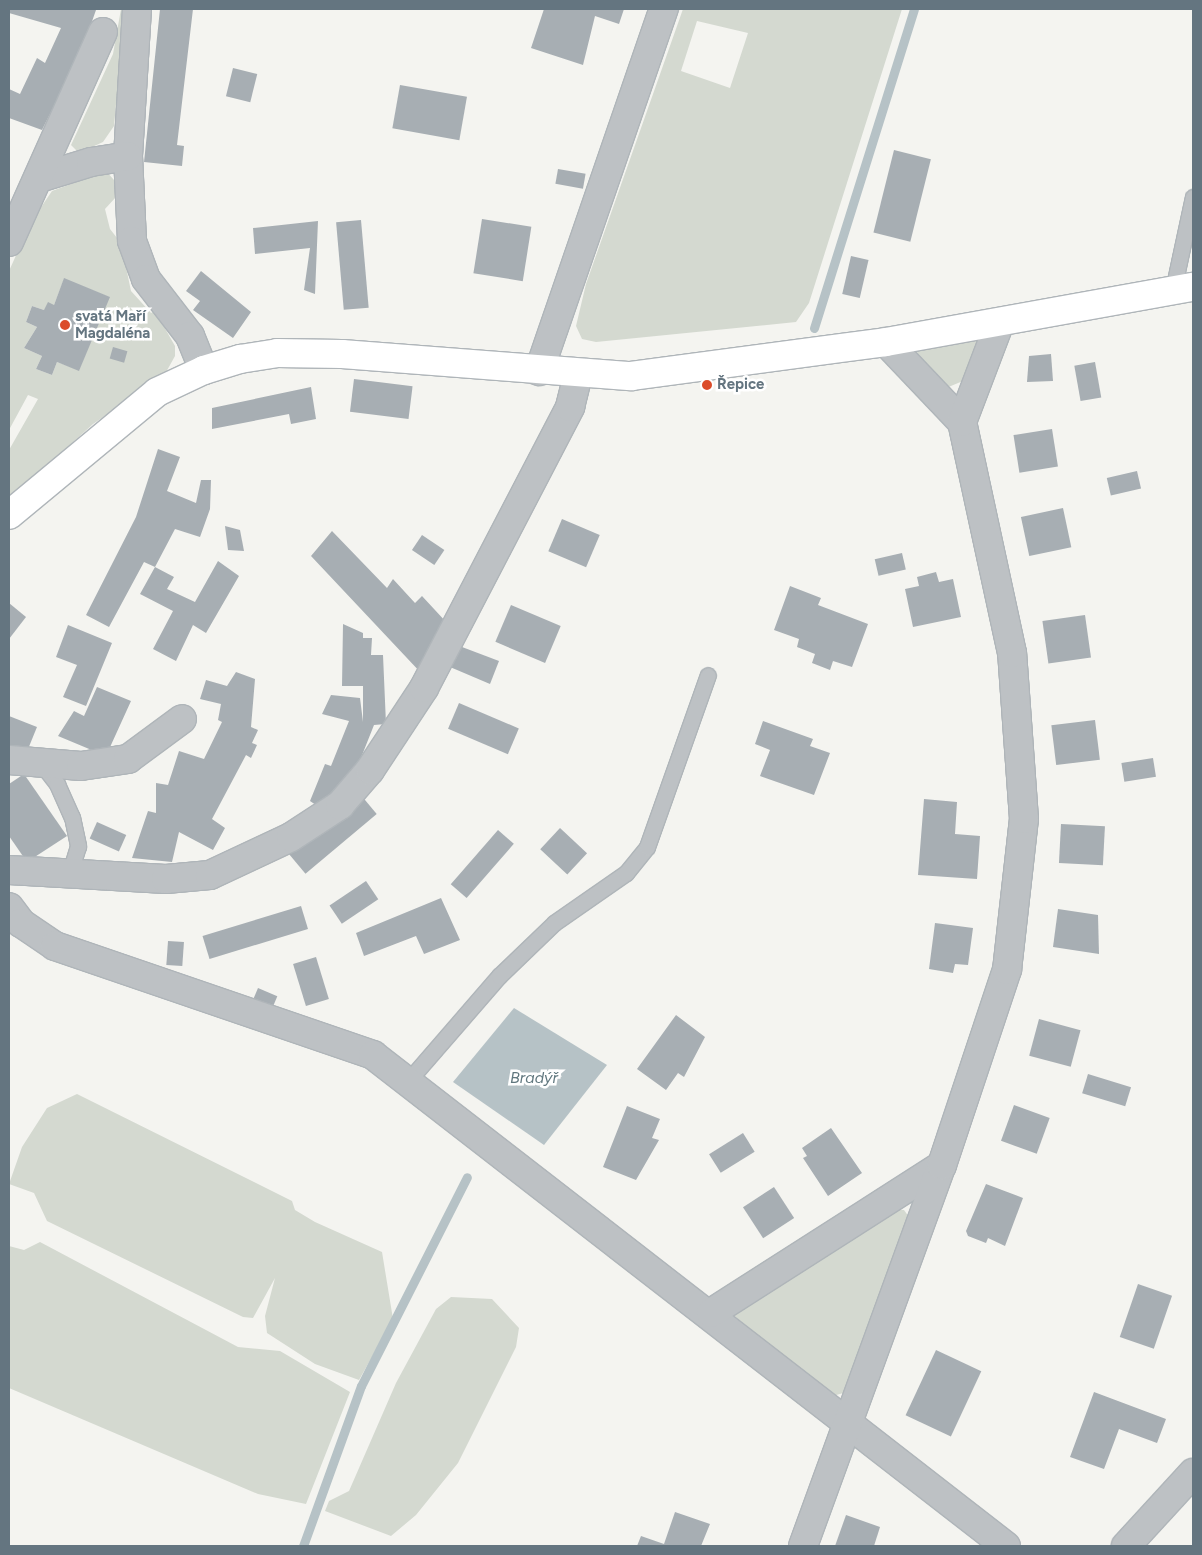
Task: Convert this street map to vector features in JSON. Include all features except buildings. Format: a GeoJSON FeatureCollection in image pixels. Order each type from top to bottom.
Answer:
{"type":"FeatureCollection","features":[{"type":"Feature","properties":{"kind":"street"},"geometry":{"type":"LineString","coordinates":[[137,9],[128,156],[132,240],[139,262],[158,299],[190,336],[204,370]]}},
{"type":"Feature","properties":{"kind":"street"},"geometry":{"type":"LineString","coordinates":[[539,371],[664,9]]}},
{"type":"Feature","properties":{"kind":"street"},"geometry":{"type":"LineString","coordinates":[[9,242],[103,32]]}},
{"type":"Feature","properties":{"kind":"street"},"geometry":{"type":"LineString","coordinates":[[39,178],[91,162],[128,156]]}},
{"type":"Feature","properties":{"kind":"street"},"geometry":{"type":"LineString","coordinates":[[9,515],[114,423],[157,392],[204,370],[278,353],[578,375],[631,376],[886,342],[1183,288]]}},
{"type":"Feature","properties":{"kind":"street"},"geometry":{"type":"LineString","coordinates":[[962,422],[1000,322]]}},
{"type":"Feature","properties":{"kind":"street"},"geometry":{"type":"LineString","coordinates":[[803,1546],[942,1165],[1007,970],[1024,819],[1012,653],[962,422],[886,342]]}},
{"type":"Feature","properties":{"kind":"street"},"geometry":{"type":"LineString","coordinates":[[9,870],[166,879],[210,875],[292,837],[354,791],[424,688],[570,407],[578,375]]}},
{"type":"Feature","properties":{"kind":"street"},"geometry":{"type":"LineString","coordinates":[[9,760],[81,766],[128,759],[182,719]]}},
{"type":"Feature","properties":{"kind":"street"},"geometry":{"type":"LineString","coordinates":[[9,907],[21,923],[55,946],[373,1055],[710,1313],[848,1427],[1006,1546]]}},
{"type":"Feature","properties":{"kind":"street"},"geometry":{"type":"LineString","coordinates":[[710,1313],[942,1165]]}},
{"type":"Feature","properties":{"kind":"street"},"geometry":{"type":"LineString","coordinates":[[1126,1546],[1193,1473]]}},
{"type":"Feature","properties":{"kind":"lane"},"geometry":{"type":"LineString","coordinates":[[1183,288],[1193,197]]}},
{"type":"Feature","properties":{"kind":"lane"},"geometry":{"type":"LineString","coordinates":[[408,1081],[513,963],[554,923],[626,873],[647,847],[708,675]]}},
{"type":"Feature","properties":{"kind":"lane"},"geometry":{"type":"LineString","coordinates":[[40,762],[57,784],[72,817],[78,846],[70,873]]}},
{"type":"Feature","properties":{"kind":"shaded area"},"geometry":{"type":"Polygon","coordinates":[[[121,9],[125,9],[114,126],[103,142],[79,153],[71,145],[113,54],[121,9]]]}},
{"type":"Feature","properties":{"kind":"shaded area"},"geometry":{"type":"Polygon","coordinates":[[[683,9],[902,9],[809,303],[796,322],[596,342],[582,339],[576,326],[586,284],[683,9]],[[697,21],[681,71],[730,88],[748,33],[697,21]]]}},
{"type":"Feature","properties":{"kind":"shaded area"},"geometry":{"type":"Polygon","coordinates":[[[106,171],[114,180],[116,197],[105,209],[110,229],[121,243],[131,291],[151,313],[155,311],[175,346],[175,356],[165,374],[93,424],[9,500],[9,450],[38,399],[28,395],[9,430],[9,271],[31,222],[52,191],[106,171]],[[64,279],[54,305],[44,310],[32,306],[26,322],[37,327],[24,348],[42,356],[36,369],[52,375],[57,362],[79,370],[109,297],[64,279]]]}},
{"type":"Feature","properties":{"kind":"shaded area"},"geometry":{"type":"Polygon","coordinates":[[[973,339],[978,342],[963,381],[946,388],[915,357],[919,349],[973,339]]]}},
{"type":"Feature","properties":{"kind":"shaded area"},"geometry":{"type":"Polygon","coordinates":[[[77,1094],[292,1201],[295,1210],[315,1222],[382,1252],[393,1319],[359,1380],[315,1364],[267,1333],[265,1316],[275,1278],[253,1318],[243,1317],[47,1221],[34,1193],[9,1184],[22,1147],[47,1108],[77,1094]]]}},
{"type":"Feature","properties":{"kind":"shaded area"},"geometry":{"type":"Polygon","coordinates":[[[890,1209],[904,1210],[909,1217],[850,1391],[833,1396],[733,1315],[890,1209]]]}},
{"type":"Feature","properties":{"kind":"shaded area"},"geometry":{"type":"Polygon","coordinates":[[[40,1242],[238,1347],[280,1351],[350,1392],[306,1504],[258,1494],[9,1388],[9,1246],[24,1250],[40,1242]]]}},
{"type":"Feature","properties":{"kind":"shaded area"},"geometry":{"type":"Polygon","coordinates":[[[451,1297],[492,1299],[519,1328],[516,1347],[458,1463],[416,1515],[391,1536],[325,1511],[329,1501],[349,1491],[396,1383],[436,1309],[451,1297]]]}},
{"type":"Feature","properties":{"kind":"water","name":"Bradýř"},"geometry":{"type":"Polygon","coordinates":[[[514,1008],[607,1065],[544,1145],[453,1082],[514,1008]]]}},
{"type":"Feature","properties":{"kind":"waterway"},"geometry":{"type":"LineString","coordinates":[[814,328],[914,9]]}},
{"type":"Feature","properties":{"kind":"waterway"},"geometry":{"type":"LineString","coordinates":[[303,1546],[361,1386],[467,1177]]}},
{"type":"Feature","properties":{"kind":"place","name":"svatá Maří Magdaléna"},"geometry":{"type":"Point","coordinates":[65,325]}},
{"type":"Feature","properties":{"kind":"place","name":"Řepice"},"geometry":{"type":"Point","coordinates":[707,385]}}]}
